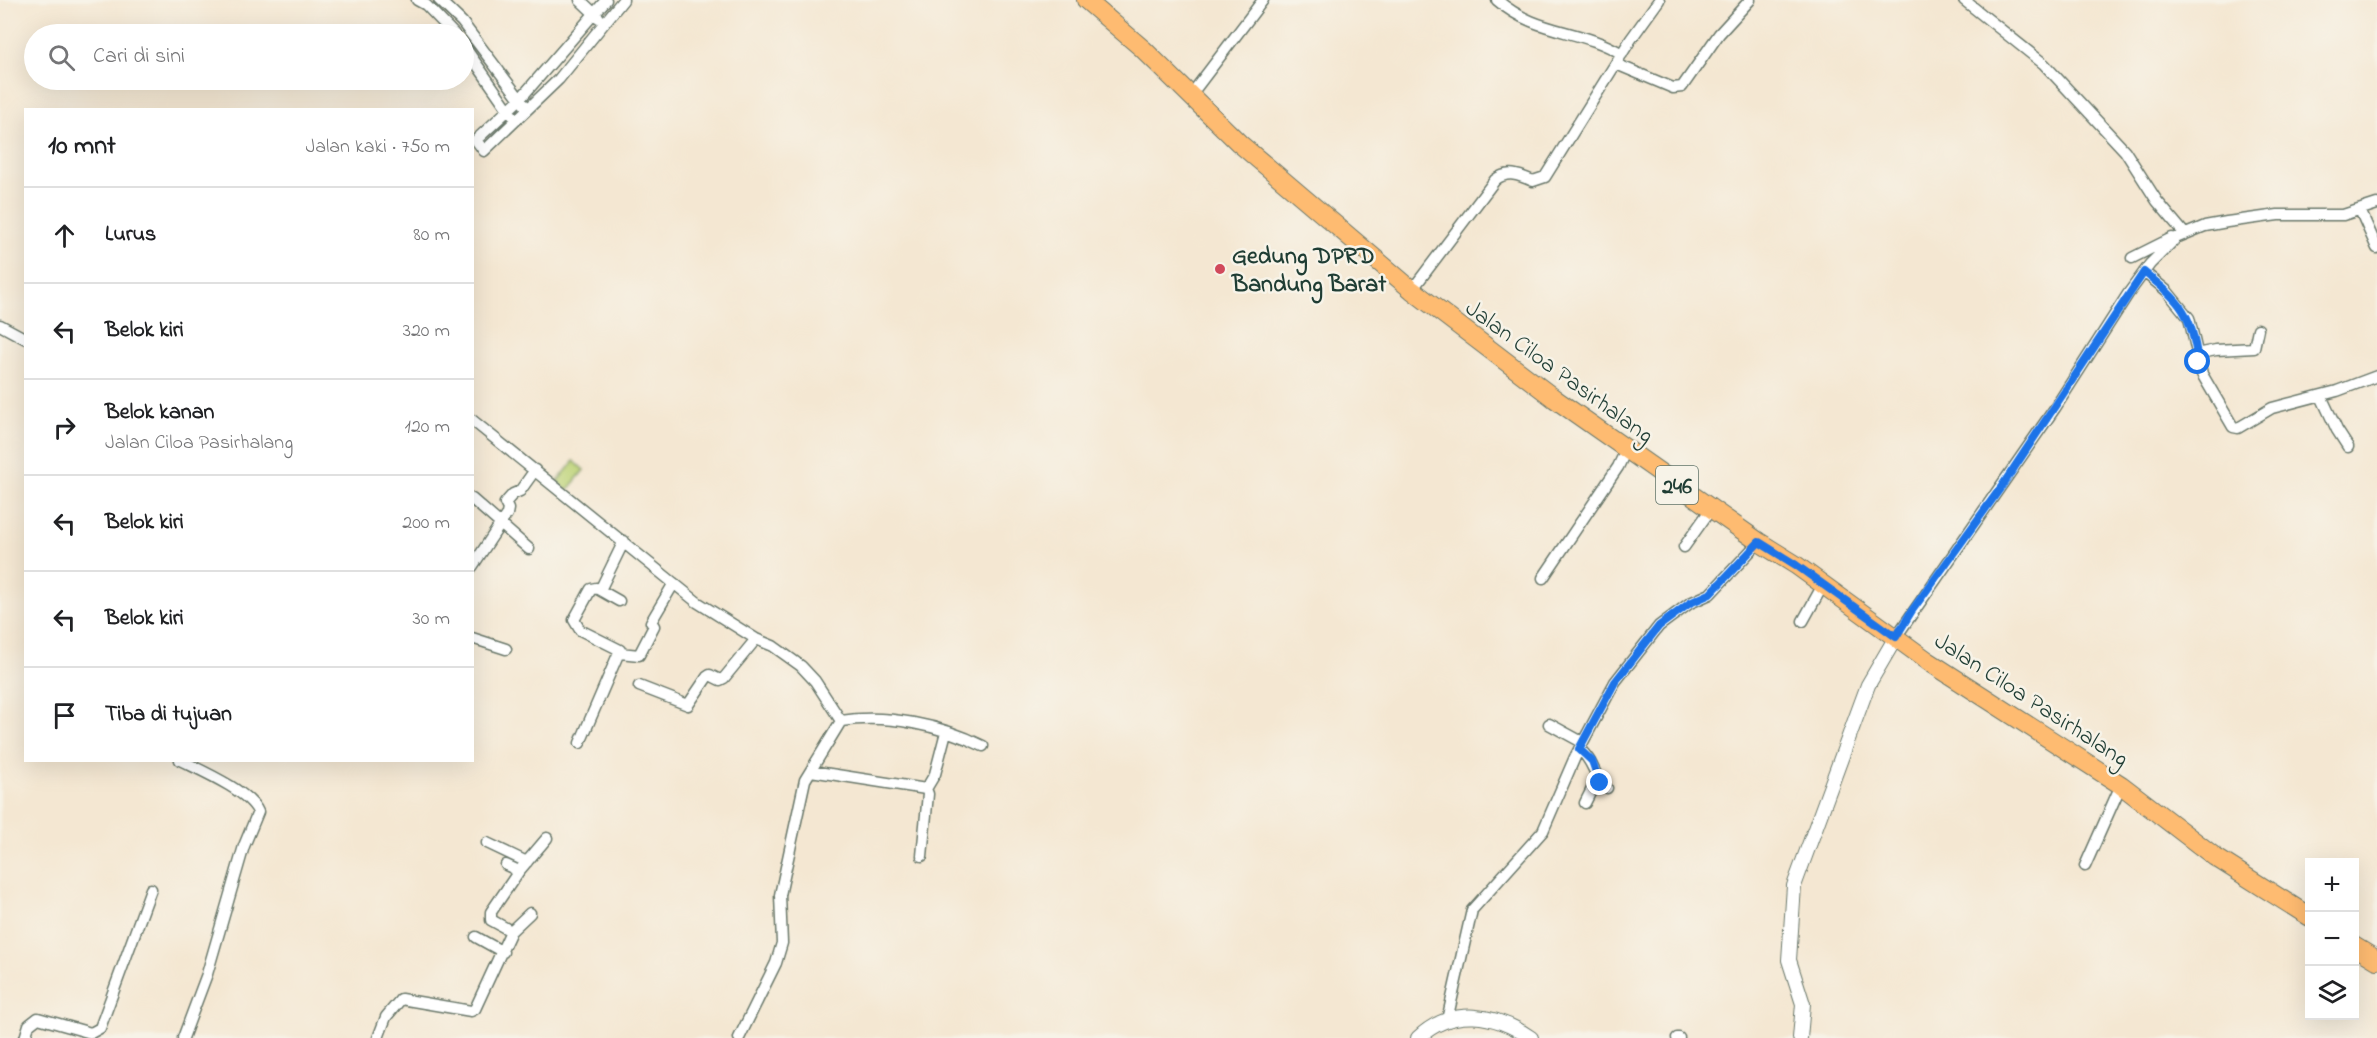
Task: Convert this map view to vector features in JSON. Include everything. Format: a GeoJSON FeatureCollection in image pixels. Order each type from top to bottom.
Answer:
{"type":"FeatureCollection","features":[{"type":"Feature","properties":{"kind":"main road","name":"Jalan Ciloa Pasirhalang"},"geometry":{"type":"LineString","coordinates":[[1086,0],[1143,49],[1233,137],[1412,290],[1626,450],[1896,637],[2121,785],[2215,857],[2305,914]]}},
{"type":"Feature","properties":{"kind":"main road"},"geometry":{"type":"LineString","coordinates":[[2359,949],[2377,960]]}},
{"type":"Feature","properties":{"kind":"street"},"geometry":{"type":"LineString","coordinates":[[417,0],[426,4],[445,24]]}},
{"type":"Feature","properties":{"kind":"street"},"geometry":{"type":"LineString","coordinates":[[439,0],[464,24]]}},
{"type":"Feature","properties":{"kind":"street"},"geometry":{"type":"LineString","coordinates":[[580,0],[605,24]]}},
{"type":"Feature","properties":{"kind":"street"},"geometry":{"type":"LineString","coordinates":[[606,0],[524,104],[515,120],[484,151],[477,141],[508,110],[524,104],[559,79],[624,0]]}},
{"type":"Feature","properties":{"kind":"street"},"geometry":{"type":"LineString","coordinates":[[1190,96],[1263,0]]}},
{"type":"Feature","properties":{"kind":"street"},"geometry":{"type":"LineString","coordinates":[[1497,0],[1514,15],[1534,24],[1591,40],[1622,54]]}},
{"type":"Feature","properties":{"kind":"street"},"geometry":{"type":"LineString","coordinates":[[1412,290],[1495,180],[1502,174],[1517,174],[1533,181],[1539,181],[1545,177],[1622,54],[1659,0]]}},
{"type":"Feature","properties":{"kind":"street"},"geometry":{"type":"LineString","coordinates":[[1616,64],[1673,88],[1682,87],[1719,34],[1750,0]]}},
{"type":"Feature","properties":{"kind":"street"},"geometry":{"type":"LineString","coordinates":[[1964,0],[2044,64],[2125,151],[2180,235]]}},
{"type":"Feature","properties":{"kind":"street"},"geometry":{"type":"LineString","coordinates":[[474,38],[524,104]]}},
{"type":"Feature","properties":{"kind":"street"},"geometry":{"type":"LineString","coordinates":[[474,61],[515,120]]}},
{"type":"Feature","properties":{"kind":"street"},"geometry":{"type":"LineString","coordinates":[[2132,258],[2205,226],[2261,217],[2343,215],[2377,204]]}},
{"type":"Feature","properties":{"kind":"street"},"geometry":{"type":"LineString","coordinates":[[2360,210],[2377,248]]}},
{"type":"Feature","properties":{"kind":"street"},"geometry":{"type":"LineString","coordinates":[[1800,1038],[1803,1004],[1789,960],[1794,886],[1860,705],[1911,612],[2022,457],[2144,272],[2180,235]]}},
{"type":"Feature","properties":{"kind":"street"},"geometry":{"type":"LineString","coordinates":[[2144,272],[2185,311],[2194,330],[2196,354],[2209,390],[2236,428],[2272,408],[2321,396],[2377,376]]}},
{"type":"Feature","properties":{"kind":"street"},"geometry":{"type":"LineString","coordinates":[[0,325],[24,338]]}},
{"type":"Feature","properties":{"kind":"street"},"geometry":{"type":"LineString","coordinates":[[2196,354],[2254,348],[2258,329]]}},
{"type":"Feature","properties":{"kind":"street"},"geometry":{"type":"LineString","coordinates":[[2321,396],[2348,447]]}},
{"type":"Feature","properties":{"kind":"street"},"geometry":{"type":"LineString","coordinates":[[474,422],[723,620],[773,646],[810,675],[841,721]]}},
{"type":"Feature","properties":{"kind":"street"},"geometry":{"type":"LineString","coordinates":[[1543,578],[1618,467],[1626,450]]}},
{"type":"Feature","properties":{"kind":"street"},"geometry":{"type":"LineString","coordinates":[[474,564],[508,510],[505,503],[513,494],[520,491],[535,470]]}},
{"type":"Feature","properties":{"kind":"street"},"geometry":{"type":"LineString","coordinates":[[474,501],[529,549]]}},
{"type":"Feature","properties":{"kind":"street"},"geometry":{"type":"LineString","coordinates":[[1684,547],[1711,509]]}},
{"type":"Feature","properties":{"kind":"street"},"geometry":{"type":"LineString","coordinates":[[600,590],[624,541]]}},
{"type":"Feature","properties":{"kind":"street"},"geometry":{"type":"LineString","coordinates":[[1447,1020],[1472,909],[1543,831],[1581,746],[1615,682],[1659,626],[1690,603],[1710,594],[1759,542]]}},
{"type":"Feature","properties":{"kind":"street"},"geometry":{"type":"LineString","coordinates":[[620,653],[639,655],[654,626],[651,622],[674,583]]}},
{"type":"Feature","properties":{"kind":"street"},"geometry":{"type":"LineString","coordinates":[[1803,621],[1823,585]]}},
{"type":"Feature","properties":{"kind":"street"},"geometry":{"type":"LineString","coordinates":[[580,743],[620,649],[580,630],[574,624],[589,590],[596,588],[619,601]]}},
{"type":"Feature","properties":{"kind":"street"},"geometry":{"type":"LineString","coordinates":[[474,639],[506,649]]}},
{"type":"Feature","properties":{"kind":"street"},"geometry":{"type":"LineString","coordinates":[[639,687],[688,705],[707,677],[710,675],[720,680],[724,678],[756,639]]}},
{"type":"Feature","properties":{"kind":"street"},"geometry":{"type":"LineString","coordinates":[[841,721],[881,718],[946,732],[983,746]]}},
{"type":"Feature","properties":{"kind":"street"},"geometry":{"type":"LineString","coordinates":[[739,1038],[776,963],[782,943],[781,888],[801,797],[811,771],[841,721]]}},
{"type":"Feature","properties":{"kind":"street"},"geometry":{"type":"LineString","coordinates":[[1550,724],[1581,746],[1592,761],[1597,779],[1607,788]]}},
{"type":"Feature","properties":{"kind":"street"},"geometry":{"type":"LineString","coordinates":[[926,789],[935,774],[946,732]]}},
{"type":"Feature","properties":{"kind":"street"},"geometry":{"type":"LineString","coordinates":[[183,1038],[207,974],[244,846],[258,812],[256,806],[241,794],[184,762]]}},
{"type":"Feature","properties":{"kind":"street"},"geometry":{"type":"LineString","coordinates":[[811,771],[926,789]]}},
{"type":"Feature","properties":{"kind":"street"},"geometry":{"type":"LineString","coordinates":[[1585,803],[1597,779]]}},
{"type":"Feature","properties":{"kind":"street"},"geometry":{"type":"LineString","coordinates":[[2085,866],[2121,785]]}},
{"type":"Feature","properties":{"kind":"street"},"geometry":{"type":"LineString","coordinates":[[922,856],[928,794],[926,789]]}},
{"type":"Feature","properties":{"kind":"street"},"geometry":{"type":"LineString","coordinates":[[511,931],[490,917],[499,890],[548,838]]}},
{"type":"Feature","properties":{"kind":"street"},"geometry":{"type":"LineString","coordinates":[[487,843],[527,862]]}},
{"type":"Feature","properties":{"kind":"street"},"geometry":{"type":"LineString","coordinates":[[506,865],[519,871]]}},
{"type":"Feature","properties":{"kind":"street"},"geometry":{"type":"LineString","coordinates":[[25,1038],[29,1025],[38,1018],[91,1033],[100,1028],[151,889]]}},
{"type":"Feature","properties":{"kind":"street"},"geometry":{"type":"LineString","coordinates":[[378,1038],[386,1017],[401,999],[471,1011],[475,1009],[511,931],[530,913]]}},
{"type":"Feature","properties":{"kind":"street"},"geometry":{"type":"LineString","coordinates":[[476,938],[503,952]]}},
{"type":"Feature","properties":{"kind":"street"},"geometry":{"type":"LineString","coordinates":[[1418,1038],[1437,1023],[1458,1016],[1490,1017],[1531,1038]]}},
{"type":"Feature","properties":{"kind":"green space"},"geometry":{"type":"Polygon","coordinates":[[[574,461],[584,470],[567,491],[557,482],[574,461]]]}},
{"type":"Feature","properties":{"kind":"place","name":"Gedung DPRD Bandung Barat"},"geometry":{"type":"Point","coordinates":[1220,269]}},
{"type":"Feature","properties":{"kind":"route"},"geometry":{"type":"LineString","coordinates":[[1600,783],[1592,761],[1579,749],[1615,682],[1659,626],[1690,603],[1710,594],[1759,542],[1796,565],[1896,637],[1911,612],[2055,408],[2103,330],[2144,272],[2167,291],[2185,311],[2194,330],[2198,362]]}}]}
